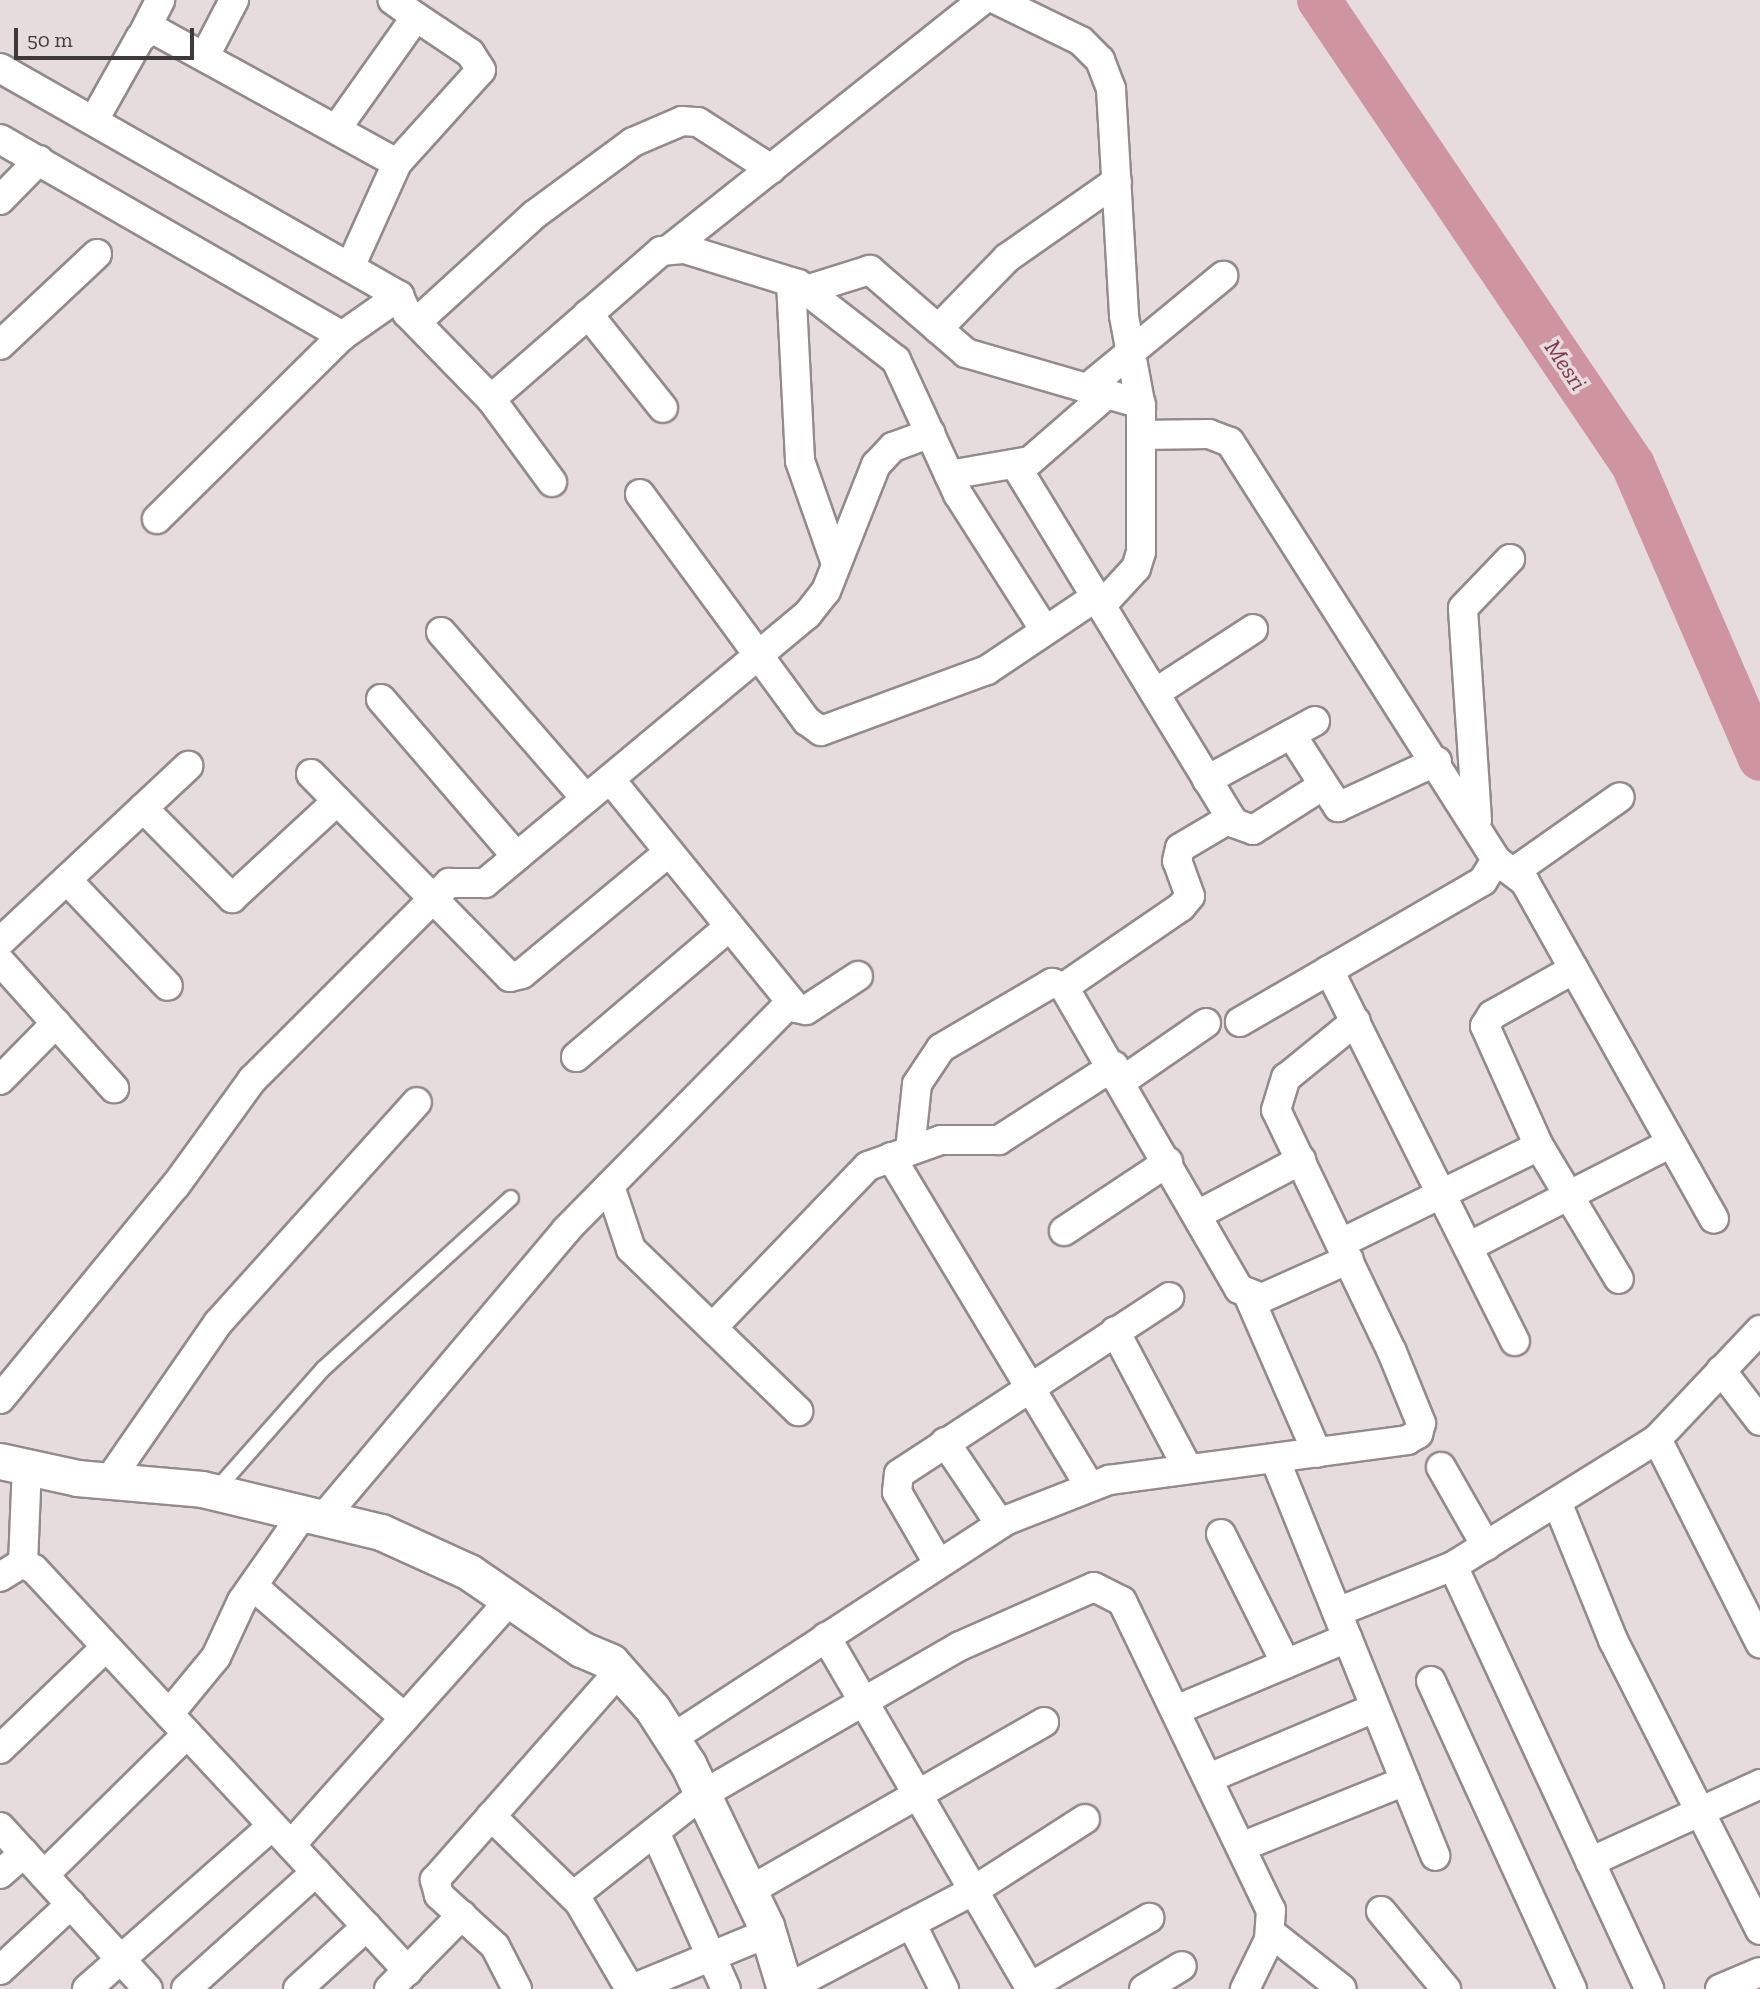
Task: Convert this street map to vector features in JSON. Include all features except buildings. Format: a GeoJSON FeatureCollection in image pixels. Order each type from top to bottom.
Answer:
{"type":"FeatureCollection","features":[{"type":"Feature","properties":{"kind":"street"},"geometry":{"type":"LineString","coordinates":[[206,54],[234,0]]}},
{"type":"Feature","properties":{"kind":"street"},"geometry":{"type":"LineString","coordinates":[[351,265],[397,163],[481,70],[471,52],[393,0]]}},
{"type":"Feature","properties":{"kind":"street"},"geometry":{"type":"LineString","coordinates":[[491,399],[588,314],[983,0]]}},
{"type":"Feature","properties":{"kind":"street"},"geometry":{"type":"LineString","coordinates":[[640,494],[813,728],[831,730],[986,670],[1044,629],[1099,600],[1140,560],[1141,404],[1130,349],[1111,89],[1100,60],[1081,41],[997,0]]}},
{"type":"Feature","properties":{"kind":"street"},"geometry":{"type":"LineString","coordinates":[[94,120],[147,12],[164,31],[397,163]]}},
{"type":"Feature","properties":{"kind":"street"},"geometry":{"type":"LineString","coordinates":[[337,128],[416,17]]}},
{"type":"Feature","properties":{"kind":"street"},"geometry":{"type":"LineString","coordinates":[[0,68],[351,265],[399,296],[407,313],[419,320],[491,399],[551,482]]}},
{"type":"Feature","properties":{"kind":"street"},"geometry":{"type":"LineString","coordinates":[[419,320],[534,215],[633,142],[682,121],[698,122],[771,169]]}},
{"type":"Feature","properties":{"kind":"street"},"geometry":{"type":"LineString","coordinates":[[0,139],[342,336]]}},
{"type":"Feature","properties":{"kind":"street"},"geometry":{"type":"LineString","coordinates":[[0,200],[39,160]]}},
{"type":"Feature","properties":{"kind":"street"},"geometry":{"type":"LineString","coordinates":[[938,329],[1007,258],[1117,181]]}},
{"type":"Feature","properties":{"kind":"street"},"geometry":{"type":"LineString","coordinates":[[671,248],[800,285],[896,360],[949,475],[1044,629]]}},
{"type":"Feature","properties":{"kind":"street"},"geometry":{"type":"LineString","coordinates":[[0,345],[97,254]]}},
{"type":"Feature","properties":{"kind":"street"},"geometry":{"type":"LineString","coordinates":[[800,285],[870,270],[973,356],[1141,404]]}},
{"type":"Feature","properties":{"kind":"street"},"geometry":{"type":"LineString","coordinates":[[949,475],[1016,466],[1096,392],[1130,349],[1223,276]]}},
{"type":"Feature","properties":{"kind":"street"},"geometry":{"type":"LineString","coordinates":[[800,285],[800,461],[836,564]]}},
{"type":"Feature","properties":{"kind":"street"},"geometry":{"type":"LineString","coordinates":[[157,519],[342,336],[399,296]]}},
{"type":"Feature","properties":{"kind":"street"},"geometry":{"type":"LineString","coordinates":[[588,314],[663,408]]}},
{"type":"Feature","properties":{"kind":"street"},"geometry":{"type":"LineString","coordinates":[[0,1399],[176,1185],[252,1080],[453,881],[485,883],[818,603],[883,455],[931,433]]}},
{"type":"Feature","properties":{"kind":"street"},"geometry":{"type":"LineString","coordinates":[[1141,435],[1209,433],[1230,442],[1574,970],[1714,1219]]}},
{"type":"Feature","properties":{"kind":"street"},"geometry":{"type":"LineString","coordinates":[[1016,466],[1240,830],[1254,830],[1322,786]]}},
{"type":"Feature","properties":{"kind":"street"},"geometry":{"type":"LineString","coordinates":[[1477,823],[1461,617],[1467,600],[1510,559]]}},
{"type":"Feature","properties":{"kind":"street"},"geometry":{"type":"LineString","coordinates":[[1155,693],[1253,629]]}},
{"type":"Feature","properties":{"kind":"street"},"geometry":{"type":"LineString","coordinates":[[441,632],[586,799]]}},
{"type":"Feature","properties":{"kind":"street"},"geometry":{"type":"LineString","coordinates":[[382,699],[517,857]]}},
{"type":"Feature","properties":{"kind":"street"},"geometry":{"type":"LineString","coordinates":[[1207,780],[1303,728],[1322,786],[1344,808],[1437,761]]}},
{"type":"Feature","properties":{"kind":"street"},"geometry":{"type":"LineString","coordinates":[[0,942],[188,766]]}},
{"type":"Feature","properties":{"kind":"street"},"geometry":{"type":"LineString","coordinates":[[312,774],[503,974],[517,977],[668,852]]}},
{"type":"Feature","properties":{"kind":"street"},"geometry":{"type":"LineString","coordinates":[[610,779],[791,1002],[806,1010],[858,976]]}},
{"type":"Feature","properties":{"kind":"street"},"geometry":{"type":"LineString","coordinates":[[1240,1022],[1483,881],[1620,797]]}},
{"type":"Feature","properties":{"kind":"street"},"geometry":{"type":"LineString","coordinates":[[144,808],[232,898],[337,801]]}},
{"type":"Feature","properties":{"kind":"street"},"geometry":{"type":"LineString","coordinates":[[1064,987],[1188,901],[1180,848],[1231,818]]}},
{"type":"Feature","properties":{"kind":"street"},"geometry":{"type":"LineString","coordinates":[[67,880],[168,986]]}},
{"type":"Feature","properties":{"kind":"street"},"geometry":{"type":"LineString","coordinates":[[576,1057],[729,927]]}},
{"type":"Feature","properties":{"kind":"street"},"geometry":{"type":"LineString","coordinates":[[0,961],[114,1088]]}},
{"type":"Feature","properties":{"kind":"street"},"geometry":{"type":"LineString","coordinates":[[1329,970],[1515,1341]]}},
{"type":"Feature","properties":{"kind":"street"},"geometry":{"type":"LineString","coordinates":[[1574,970],[1492,1015],[1485,1026],[1539,1146],[1619,1279]]}},
{"type":"Feature","properties":{"kind":"street"},"geometry":{"type":"LineString","coordinates":[[1090,1487],[901,1153],[914,1093],[941,1048],[1052,984],[1064,987],[1118,1073],[1197,1215],[1249,1297],[1317,1453]]}},
{"type":"Feature","properties":{"kind":"street"},"geometry":{"type":"LineString","coordinates":[[44,1875],[178,1724],[253,1586],[610,1186],[791,1002]]}},
{"type":"Feature","properties":{"kind":"street"},"geometry":{"type":"LineString","coordinates":[[671,1740],[1000,1524],[1090,1487],[1188,1469],[1407,1440],[1420,1429],[1345,1251],[1276,1110],[1279,1086],[1356,1021]]}},
{"type":"Feature","properties":{"kind":"street"},"geometry":{"type":"LineString","coordinates":[[0,1080],[56,1023]]}},
{"type":"Feature","properties":{"kind":"street"},"geometry":{"type":"LineString","coordinates":[[713,1327],[852,1180],[901,1153],[950,1138],[999,1140],[1206,1023]]}},
{"type":"Feature","properties":{"kind":"street"},"geometry":{"type":"LineString","coordinates":[[110,1479],[218,1323],[417,1102]]}},
{"type":"Feature","properties":{"kind":"street"},"geometry":{"type":"LineString","coordinates":[[1468,1247],[1671,1143]]}},
{"type":"Feature","properties":{"kind":"street"},"geometry":{"type":"LineString","coordinates":[[1249,1297],[1262,1298],[1442,1194],[1539,1146]]}},
{"type":"Feature","properties":{"kind":"street"},"geometry":{"type":"LineString","coordinates":[[1197,1215],[1301,1160]]}},
{"type":"Feature","properties":{"kind":"street"},"geometry":{"type":"LineString","coordinates":[[1064,1231],[1168,1162]]}},
{"type":"Feature","properties":{"kind":"street"},"geometry":{"type":"LineString","coordinates":[[610,1186],[631,1249],[798,1411]]}},
{"type":"Feature","properties":{"kind":"street"},"geometry":{"type":"LineString","coordinates":[[938,1563],[895,1484],[945,1442],[1169,1297]]}},
{"type":"Feature","properties":{"kind":"street"},"geometry":{"type":"LineString","coordinates":[[1337,1612],[1453,1566],[1657,1439],[1760,1330]]}},
{"type":"Feature","properties":{"kind":"street"},"geometry":{"type":"LineString","coordinates":[[1115,1331],[1188,1469]]}},
{"type":"Feature","properties":{"kind":"street"},"geometry":{"type":"LineString","coordinates":[[1721,1370],[1760,1421]]}},
{"type":"Feature","properties":{"kind":"street"},"geometry":{"type":"LineString","coordinates":[[1657,1439],[1760,1643]]}},
{"type":"Feature","properties":{"kind":"street"},"geometry":{"type":"LineString","coordinates":[[945,1442],[1000,1524]]}},
{"type":"Feature","properties":{"kind":"street"},"geometry":{"type":"LineString","coordinates":[[1275,1458],[1435,1856]]}},
{"type":"Feature","properties":{"kind":"street"},"geometry":{"type":"LineString","coordinates":[[462,1915],[398,1980],[367,1926],[178,1724],[105,1648],[12,1571],[14,1464],[215,1491],[382,1532],[469,1573],[619,1671],[671,1740],[701,1796],[750,1891],[768,1933],[786,1989],[973,1891],[1085,1819]]}},
{"type":"Feature","properties":{"kind":"street"},"geometry":{"type":"LineString","coordinates":[[1441,1467],[1486,1546]]}},
{"type":"Feature","properties":{"kind":"street"},"geometry":{"type":"LineString","coordinates":[[1557,1502],[1612,1640],[1703,1812],[1760,1930]]}},
{"type":"Feature","properties":{"kind":"street"},"geometry":{"type":"LineString","coordinates":[[1221,1534],[1286,1664]]}},
{"type":"Feature","properties":{"kind":"street"},"geometry":{"type":"LineString","coordinates":[[1453,1566],[1649,1989]]}},
{"type":"Feature","properties":{"kind":"street"},"geometry":{"type":"LineString","coordinates":[[253,1586],[405,1718]]}},
{"type":"Feature","properties":{"kind":"street"},"geometry":{"type":"LineString","coordinates":[[573,1896],[701,1796],[960,1646],[1094,1587],[1122,1601],[1177,1710],[1271,1910],[1271,1933],[1245,1989]]}},
{"type":"Feature","properties":{"kind":"street"},"geometry":{"type":"LineString","coordinates":[[87,1989],[121,1959],[282,1835],[405,1718],[509,1601]]}},
{"type":"Feature","properties":{"kind":"street"},"geometry":{"type":"LineString","coordinates":[[826,1637],[1030,1988],[1149,1918]]}},
{"type":"Feature","properties":{"kind":"street"},"geometry":{"type":"LineString","coordinates":[[1177,1710],[1347,1638]]}},
{"type":"Feature","properties":{"kind":"street"},"geometry":{"type":"LineString","coordinates":[[0,1749],[105,1648]]}},
{"type":"Feature","properties":{"kind":"street"},"geometry":{"type":"LineString","coordinates":[[517,1989],[495,1946],[439,1895],[435,1880],[619,1671]]}},
{"type":"Feature","properties":{"kind":"street"},"geometry":{"type":"LineString","coordinates":[[1432,1681],[1572,1989]]}},
{"type":"Feature","properties":{"kind":"street"},"geometry":{"type":"LineString","coordinates":[[1209,1778],[1375,1708]]}},
{"type":"Feature","properties":{"kind":"street"},"geometry":{"type":"LineString","coordinates":[[750,1891],[1044,1722]]}},
{"type":"Feature","properties":{"kind":"street"},"geometry":{"type":"LineString","coordinates":[[1241,1847],[1405,1781]]}},
{"type":"Feature","properties":{"kind":"street"},"geometry":{"type":"LineString","coordinates":[[1590,1862],[1760,1784]]}},
{"type":"Feature","properties":{"kind":"street"},"geometry":{"type":"LineString","coordinates":[[491,1816],[573,1896],[631,1989],[768,1933]]}},
{"type":"Feature","properties":{"kind":"street"},"geometry":{"type":"LineString","coordinates":[[0,1827],[149,1989]]}},
{"type":"Feature","properties":{"kind":"street"},"geometry":{"type":"LineString","coordinates":[[655,1832],[726,1989]]}},
{"type":"Feature","properties":{"kind":"street"},"geometry":{"type":"LineString","coordinates":[[0,1874],[24,1853]]}},
{"type":"Feature","properties":{"kind":"street"},"geometry":{"type":"LineString","coordinates":[[186,1989],[316,1872]]}},
{"type":"Feature","properties":{"kind":"street"},"geometry":{"type":"LineString","coordinates":[[0,1970],[71,1904]]}},
{"type":"Feature","properties":{"kind":"street"},"geometry":{"type":"LineString","coordinates":[[1381,1911],[1445,1989]]}},
{"type":"Feature","properties":{"kind":"street"},"geometry":{"type":"LineString","coordinates":[[911,1923],[944,1989]]}},
{"type":"Feature","properties":{"kind":"street"},"geometry":{"type":"LineString","coordinates":[[298,1989],[367,1926]]}},
{"type":"Feature","properties":{"kind":"street"},"geometry":{"type":"LineString","coordinates":[[1271,1933],[1342,1989]]}},
{"type":"Feature","properties":{"kind":"street"},"geometry":{"type":"LineString","coordinates":[[1144,1989],[1182,1966]]}},
{"type":"Feature","properties":{"kind":"street"},"geometry":{"type":"LineString","coordinates":[[1720,1989],[1760,1972]]}},
{"type":"Feature","properties":{"kind":"lane"},"geometry":{"type":"LineString","coordinates":[[215,1491],[323,1369],[511,1198]]}},
{"type":"Feature","properties":{"kind":"waterway","name":"Mesri"},"geometry":{"type":"LineString","coordinates":[[1319,0],[1633,465],[1760,759]]}}]}
